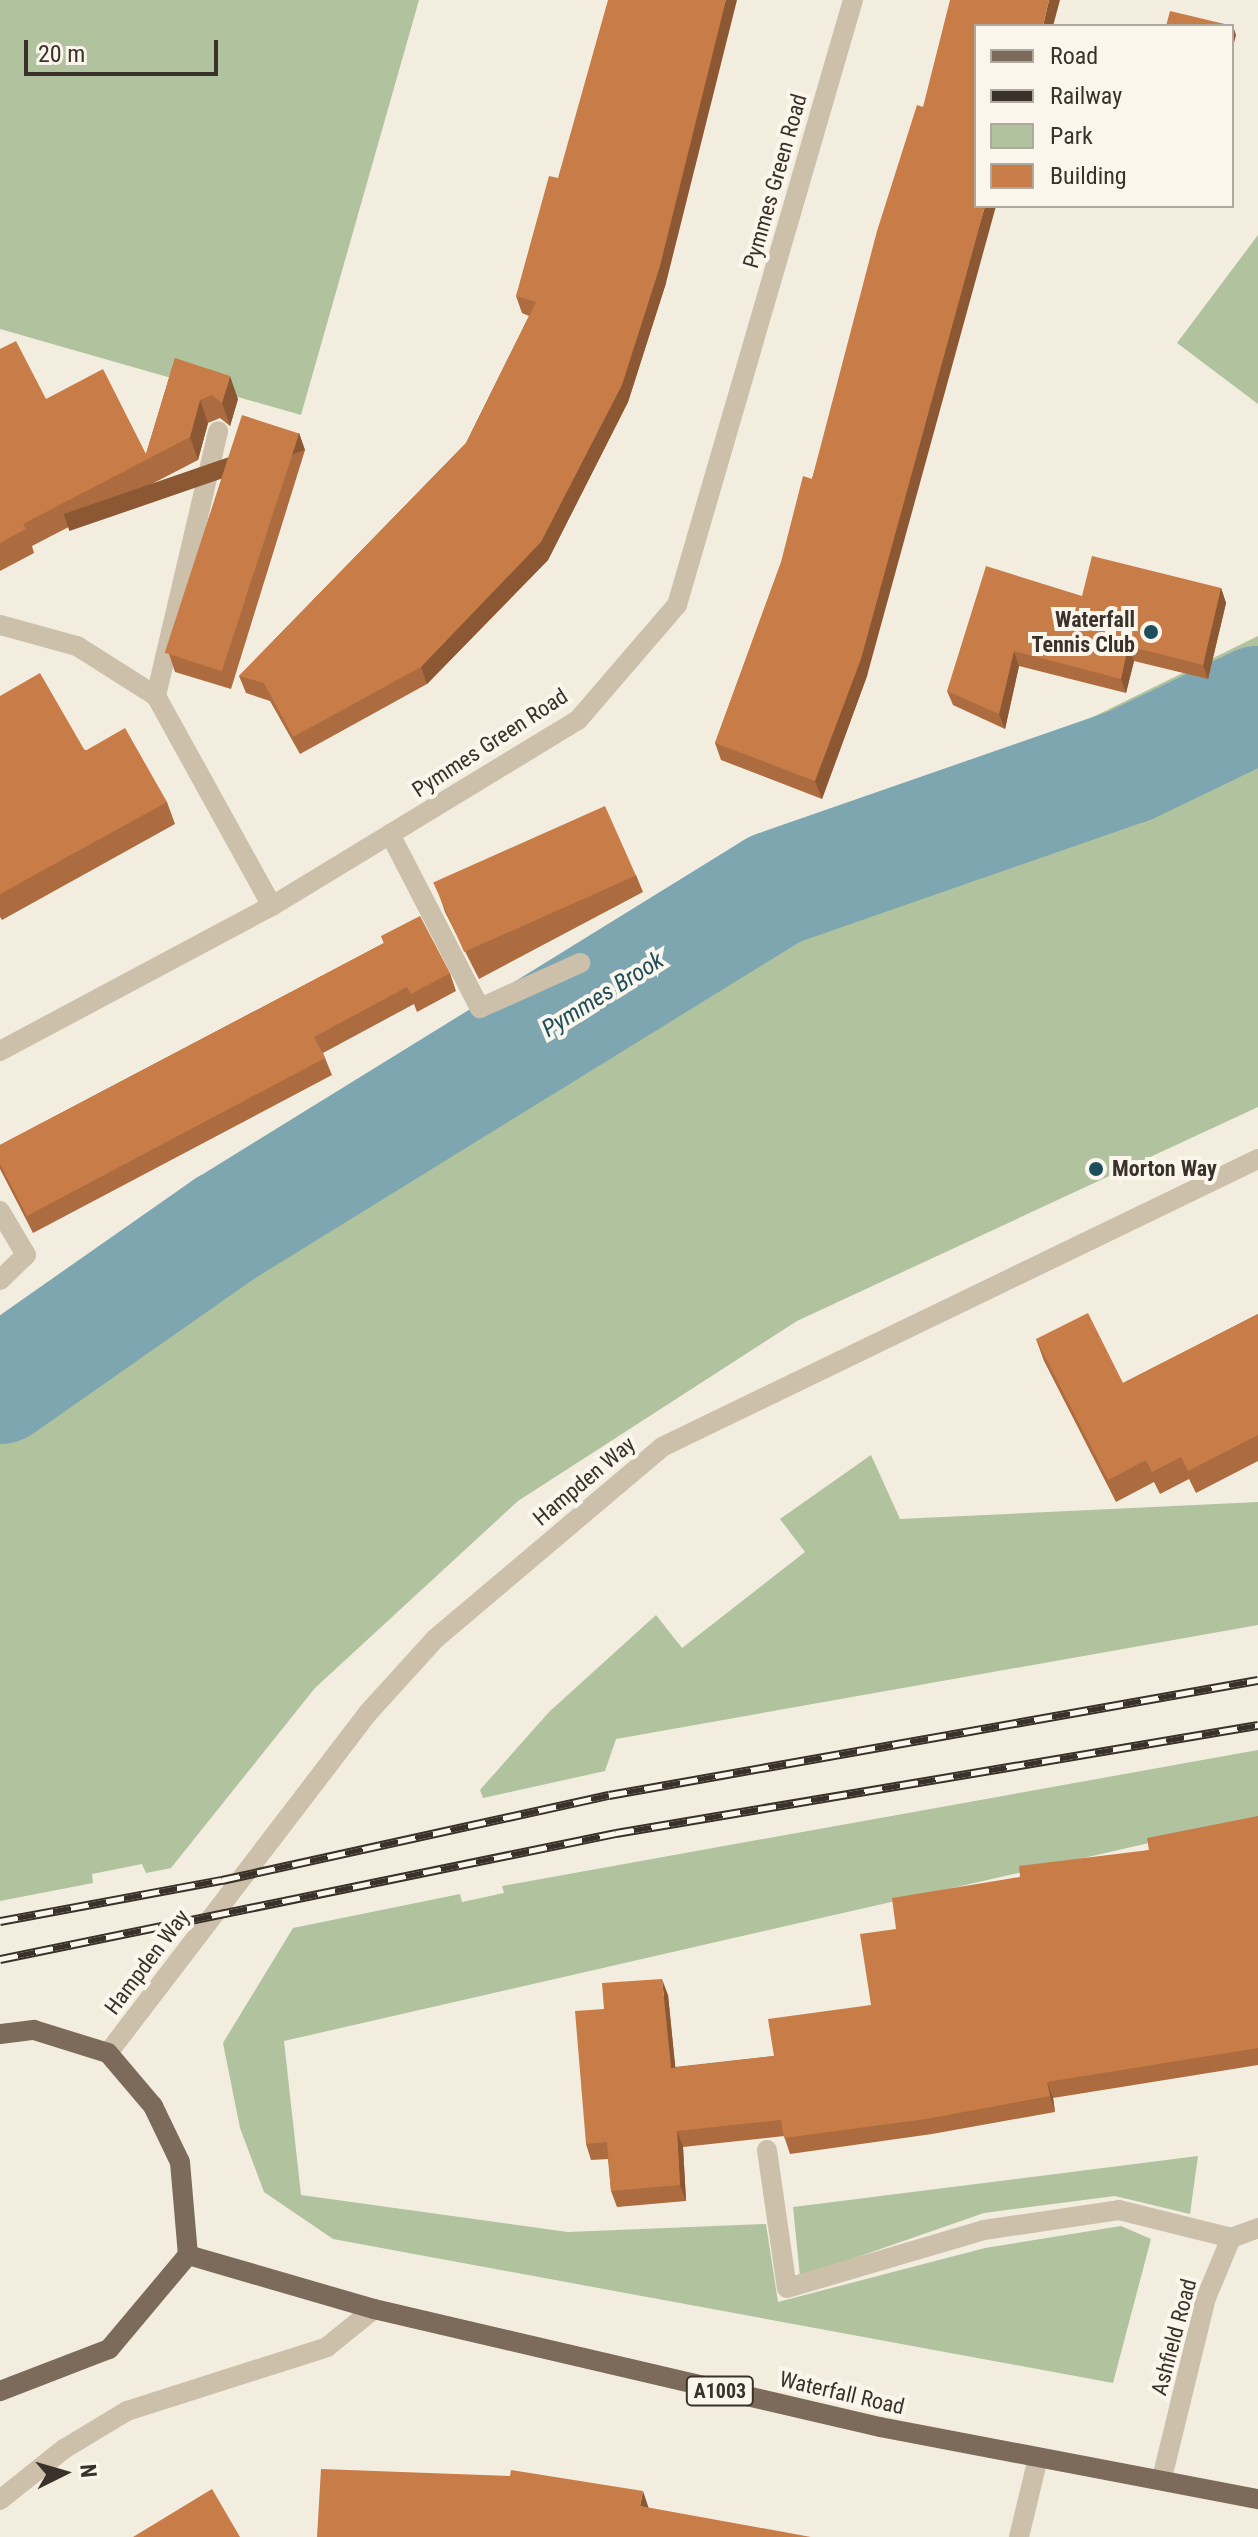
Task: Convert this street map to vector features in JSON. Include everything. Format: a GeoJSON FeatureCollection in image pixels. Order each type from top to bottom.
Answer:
{"type":"FeatureCollection","features":[{"type":"Feature","properties":{"kind":"main road"},"geometry":{"type":"LineString","coordinates":[[0,2034],[34,2030],[108,2053],[153,2106],[180,2162],[188,2255],[109,2349],[0,2391]]}},
{"type":"Feature","properties":{"kind":"main road","name":"Waterfall Road"},"geometry":{"type":"LineString","coordinates":[[188,2255],[374,2309],[880,2427],[1162,2478],[1258,2499]]}},
{"type":"Feature","properties":{"kind":"street","name":"Pymmes Green Road"},"geometry":{"type":"LineString","coordinates":[[0,1051],[272,906],[578,720],[677,605],[853,0]]}},
{"type":"Feature","properties":{"kind":"street"},"geometry":{"type":"LineString","coordinates":[[156,696],[218,431]]}},
{"type":"Feature","properties":{"kind":"street"},"geometry":{"type":"LineString","coordinates":[[0,625],[77,646],[156,696],[272,906]]}},
{"type":"Feature","properties":{"kind":"street"},"geometry":{"type":"LineString","coordinates":[[390,834],[480,1008],[580,963]]}},
{"type":"Feature","properties":{"kind":"street","name":"Hampden Way"},"geometry":{"type":"LineString","coordinates":[[108,2053],[367,1714],[435,1639],[662,1447],[1258,1159]]}},
{"type":"Feature","properties":{"kind":"street"},"geometry":{"type":"LineString","coordinates":[[0,1211],[26,1255],[0,1280]]}},
{"type":"Feature","properties":{"kind":"street"},"geometry":{"type":"LineString","coordinates":[[767,2150],[787,2288],[984,2230],[1119,2210],[1231,2238],[1258,2228]]}},
{"type":"Feature","properties":{"kind":"street","name":"Ashfield Road"},"geometry":{"type":"LineString","coordinates":[[1162,2478],[1206,2298],[1231,2238]]}},
{"type":"Feature","properties":{"kind":"street"},"geometry":{"type":"LineString","coordinates":[[0,2500],[64,2449],[127,2411],[327,2347],[374,2309]]}},
{"type":"Feature","properties":{"kind":"street"},"geometry":{"type":"LineString","coordinates":[[1019,2537],[1038,2458]]}},
{"type":"Feature","properties":{"kind":"green space"},"geometry":{"type":"Polygon","coordinates":[[[0,0],[419,0],[301,415],[0,329],[0,0]]]}},
{"type":"Feature","properties":{"kind":"green space"},"geometry":{"type":"Polygon","coordinates":[[[1258,235],[1258,404],[1177,343],[1258,235]]]}},
{"type":"Feature","properties":{"kind":"green space"},"geometry":{"type":"Polygon","coordinates":[[[1258,636],[1258,1107],[797,1321],[518,1501],[315,1688],[171,1868],[146,1873],[142,1864],[92,1874],[93,1883],[0,1901],[0,1332],[100,1282],[799,861],[1258,636]]]}},
{"type":"Feature","properties":{"kind":"green space"},"geometry":{"type":"Polygon","coordinates":[[[871,1455],[900,1519],[1258,1502],[1258,1625],[616,1739],[605,1771],[483,1798],[480,1790],[549,1712],[656,1615],[682,1648],[805,1552],[780,1519],[871,1455]]]}},
{"type":"Feature","properties":{"kind":"green space"},"geometry":{"type":"Polygon","coordinates":[[[1258,1750],[1258,1818],[284,2041],[301,2195],[568,2232],[766,2224],[778,2302],[985,2248],[1121,2226],[1151,2239],[1113,2383],[333,2239],[264,2192],[240,2128],[223,2043],[293,1928],[460,1894],[462,1902],[504,1893],[502,1886],[1258,1750]]]}},
{"type":"Feature","properties":{"kind":"green space"},"geometry":{"type":"Polygon","coordinates":[[[1198,2156],[1190,2214],[1115,2196],[984,2213],[800,2277],[793,2207],[1198,2156]]]}},
{"type":"Feature","properties":{"kind":"building"},"geometry":{"type":"Polygon","coordinates":[[[608,0],[726,0],[660,266],[622,385],[541,542],[421,667],[293,737],[264,683],[239,676],[466,443],[536,302],[516,296],[549,176],[558,178],[608,0]]]}},
{"type":"Feature","properties":{"kind":"building"},"geometry":{"type":"Polygon","coordinates":[[[950,0],[1049,0],[1043,24],[974,24],[974,208],[984,208],[861,659],[815,781],[715,743],[781,562],[803,476],[812,479],[877,231],[917,105],[923,107],[950,0]]]}},
{"type":"Feature","properties":{"kind":"building"},"geometry":{"type":"Polygon","coordinates":[[[1170,11],[1225,24],[1167,24],[1170,11]]]}},
{"type":"Feature","properties":{"kind":"building"},"geometry":{"type":"Polygon","coordinates":[[[16,341],[46,399],[103,369],[146,454],[175,358],[230,376],[222,403],[212,395],[200,400],[190,437],[23,524],[26,529],[0,543],[0,349],[16,341]]]}},
{"type":"Feature","properties":{"kind":"building"},"geometry":{"type":"Polygon","coordinates":[[[242,415],[299,434],[222,671],[165,653],[242,415]]]}},
{"type":"Feature","properties":{"kind":"building"},"geometry":{"type":"Polygon","coordinates":[[[1092,556],[1221,588],[1203,665],[1128,646],[1121,679],[1014,651],[999,714],[947,691],[986,566],[1082,596],[1092,556]]]}},
{"type":"Feature","properties":{"kind":"building"},"geometry":{"type":"Polygon","coordinates":[[[40,673],[85,751],[125,728],[167,802],[0,894],[0,696],[40,673]]]}},
{"type":"Feature","properties":{"kind":"building"},"geometry":{"type":"Polygon","coordinates":[[[605,806],[636,875],[464,952],[433,882],[605,806]]]}},
{"type":"Feature","properties":{"kind":"building"},"geometry":{"type":"Polygon","coordinates":[[[420,916],[450,973],[411,994],[407,987],[314,1037],[325,1058],[27,1216],[0,1164],[0,1145],[384,943],[381,936],[420,916]]]}},
{"type":"Feature","properties":{"kind":"building"},"geometry":{"type":"Polygon","coordinates":[[[1088,1313],[1123,1383],[1258,1314],[1258,1435],[1188,1471],[1181,1457],[1152,1472],[1146,1460],[1108,1480],[1036,1339],[1088,1313]]]}},
{"type":"Feature","properties":{"kind":"building"},"geometry":{"type":"Polygon","coordinates":[[[1258,1816],[1258,2048],[1047,2082],[1050,2096],[926,2119],[784,2138],[781,2120],[677,2131],[680,2185],[611,2191],[607,2142],[586,2144],[575,2011],[604,2009],[602,1983],[662,1979],[671,2068],[774,2056],[768,2019],[871,2005],[860,1934],[896,1929],[892,1898],[1020,1877],[1019,1866],[1149,1850],[1147,1838],[1258,1816]]]}},
{"type":"Feature","properties":{"kind":"building"},"geometry":{"type":"Polygon","coordinates":[[[321,2469],[510,2476],[511,2470],[643,2491],[640,2506],[811,2537],[317,2537],[321,2469]]]}},
{"type":"Feature","properties":{"kind":"building"},"geometry":{"type":"Polygon","coordinates":[[[212,2489],[240,2537],[133,2537],[212,2489]]]}},
{"type":"Feature","properties":{"kind":"waterway","name":"Pymmes Brook"},"geometry":{"type":"LineString","coordinates":[[0,1386],[226,1228],[775,889],[1129,766],[1258,704]]}},
{"type":"Feature","properties":{"kind":"railway"},"geometry":{"type":"LineString","coordinates":[[0,1921],[222,1880],[609,1795],[1258,1680]]}},
{"type":"Feature","properties":{"kind":"railway"},"geometry":{"type":"LineString","coordinates":[[0,1959],[616,1833],[1258,1725]]}},
{"type":"Feature","properties":{"kind":"place","name":"Waterfall Tennis Club"},"geometry":{"type":"Point","coordinates":[1151,632]}},
{"type":"Feature","properties":{"kind":"place","name":"Morton Way"},"geometry":{"type":"Point","coordinates":[1096,1169]}}]}
